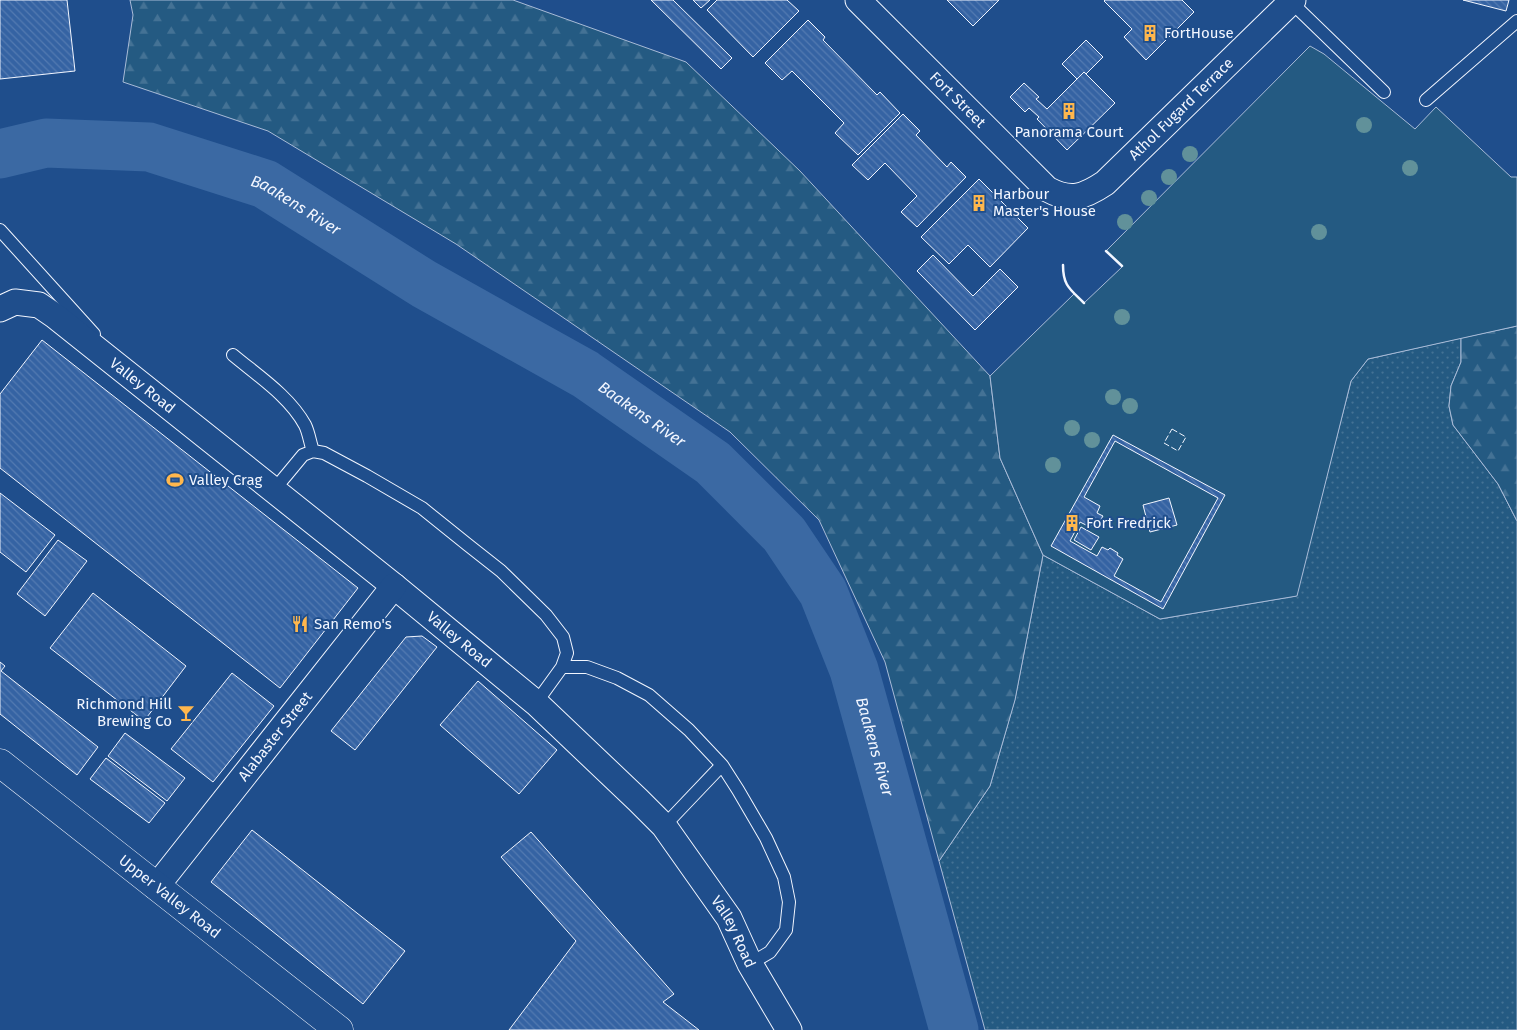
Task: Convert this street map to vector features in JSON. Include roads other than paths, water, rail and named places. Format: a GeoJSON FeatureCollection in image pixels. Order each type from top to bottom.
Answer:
{"type":"FeatureCollection","features":[{"type":"Feature","properties":{"kind":"street","name":"Fort Street"},"geometry":{"type":"LineString","coordinates":[[858,0],[1047,189],[1060,196]]}},
{"type":"Feature","properties":{"kind":"street","name":"Athol Fugard Terrace"},"geometry":{"type":"LineString","coordinates":[[1060,196],[1072,197],[1090,193],[1105,183],[1283,4]]}},
{"type":"Feature","properties":{"kind":"street","name":"Valley Road"},"geometry":{"type":"LineString","coordinates":[[0,309],[15,302],[39,305],[55,316],[394,586],[536,703],[664,826],[729,918],[750,964],[789,1030]]}},
{"type":"Feature","properties":{"kind":"street","name":"Alabaster Street"},"geometry":{"type":"LineString","coordinates":[[156,887],[394,586]]}},
{"type":"Feature","properties":{"kind":"street","name":"Upper Valley Road"},"geometry":{"type":"LineString","coordinates":[[0,762],[339,1030]]}},
{"type":"Feature","properties":{"kind":"lane"},"geometry":{"type":"LineString","coordinates":[[1283,4],[1384,92]]}},
{"type":"Feature","properties":{"kind":"lane"},"geometry":{"type":"LineString","coordinates":[[1426,100],[1517,21]]}},
{"type":"Feature","properties":{"kind":"lane"},"geometry":{"type":"LineString","coordinates":[[0,230],[134,379]]}},
{"type":"Feature","properties":{"kind":"lane"},"geometry":{"type":"LineString","coordinates":[[233,355],[284,398],[298,414],[306,428],[313,451]]}},
{"type":"Feature","properties":{"kind":"lane"},"geometry":{"type":"LineString","coordinates":[[274,490],[303,455],[313,451],[324,453],[422,508],[501,571],[546,615],[563,637],[566,652],[562,666],[536,703]]}},
{"type":"Feature","properties":{"kind":"lane"},"geometry":{"type":"LineString","coordinates":[[562,666],[587,667],[617,678],[649,695],[689,730],[722,765],[766,838],[784,877],[789,902],[786,930],[770,952],[750,964]]}},
{"type":"Feature","properties":{"kind":"lane"},"geometry":{"type":"LineString","coordinates":[[664,826],[722,765]]}},
{"type":"Feature","properties":{"kind":"waterway","name":"Baakens River"},"geometry":{"type":"LineString","coordinates":[[0,154],[46,143],[149,147],[265,184],[424,284],[585,374],[713,463],[784,534],[823,592],[854,670],[954,1030]]}},
{"type":"Feature","properties":{"kind":"place","name":"FortHouse"},"geometry":{"type":"Point","coordinates":[1150,33]}},
{"type":"Feature","properties":{"kind":"place","name":"Panorama Court"},"geometry":{"type":"Point","coordinates":[1069,111]}},
{"type":"Feature","properties":{"kind":"place","name":"Harbour Master's House"},"geometry":{"type":"Point","coordinates":[979,203]}},
{"type":"Feature","properties":{"kind":"place","name":"Valley Crag"},"geometry":{"type":"Point","coordinates":[175,480]}},
{"type":"Feature","properties":{"kind":"place","name":"Fort Fredrick"},"geometry":{"type":"Point","coordinates":[1072,523]}},
{"type":"Feature","properties":{"kind":"place","name":"San Remo's"},"geometry":{"type":"Point","coordinates":[300,624]}},
{"type":"Feature","properties":{"kind":"place","name":"Richmond Hill Brewing Co"},"geometry":{"type":"Point","coordinates":[186,713]}}]}
